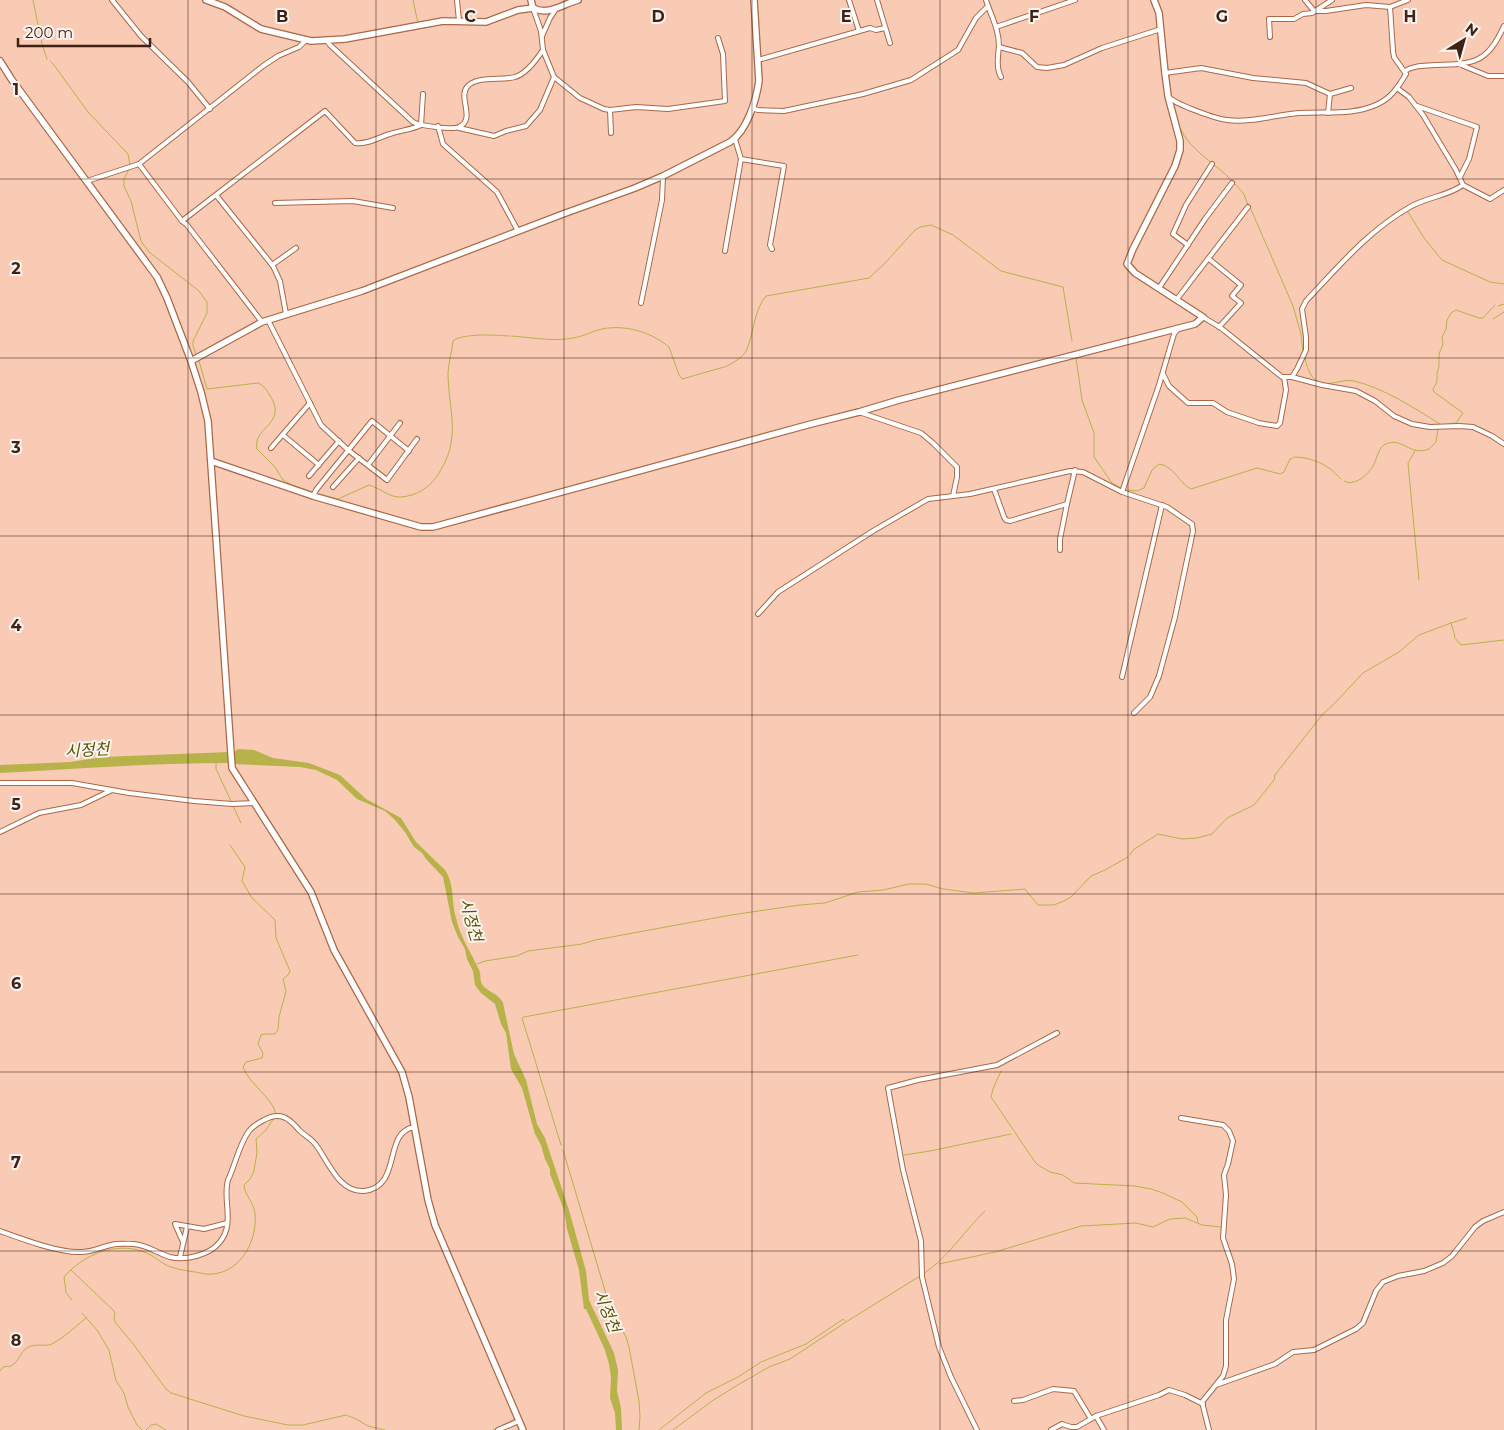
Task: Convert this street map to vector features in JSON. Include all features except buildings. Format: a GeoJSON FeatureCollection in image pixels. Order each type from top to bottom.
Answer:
{"type":"FeatureCollection","features":[{"type":"Feature","properties":{"kind":"street"},"geometry":{"type":"LineString","coordinates":[[112,0],[142,36],[188,82],[210,109]]}},
{"type":"Feature","properties":{"kind":"street"},"geometry":{"type":"LineString","coordinates":[[206,0],[225,7],[261,28],[306,40],[327,41],[443,21],[486,22],[518,10],[533,8],[544,12],[578,0]]}},
{"type":"Feature","properties":{"kind":"street"},"geometry":{"type":"LineString","coordinates":[[457,0],[458,21]]}},
{"type":"Feature","properties":{"kind":"street"},"geometry":{"type":"LineString","coordinates":[[531,0],[542,38],[543,50],[554,77],[587,103],[610,110],[636,107],[668,109],[725,101],[723,54],[718,38]]}},
{"type":"Feature","properties":{"kind":"street"},"geometry":{"type":"LineString","coordinates":[[191,361],[265,321],[362,291],[518,232],[663,176],[717,150],[734,139],[744,124],[752,108],[759,81],[754,0]]}},
{"type":"Feature","properties":{"kind":"street"},"geometry":{"type":"LineString","coordinates":[[850,0],[859,31]]}},
{"type":"Feature","properties":{"kind":"street"},"geometry":{"type":"LineString","coordinates":[[877,0],[890,43]]}},
{"type":"Feature","properties":{"kind":"street"},"geometry":{"type":"LineString","coordinates":[[986,0],[996,27],[999,47],[998,68],[1001,77]]}},
{"type":"Feature","properties":{"kind":"street"},"geometry":{"type":"LineString","coordinates":[[996,27],[1075,0]]}},
{"type":"Feature","properties":{"kind":"street"},"geometry":{"type":"LineString","coordinates":[[1154,0],[1159,13],[1168,96],[1180,141],[1180,150],[1175,166],[1127,264],[1135,273],[1177,299],[1202,318],[1219,327],[1284,377],[1292,377],[1322,386],[1346,388],[1362,393],[1375,400],[1392,414],[1412,424],[1430,427],[1473,427],[1504,444]]}},
{"type":"Feature","properties":{"kind":"street"},"geometry":{"type":"LineString","coordinates":[[1305,0],[1314,11]]}},
{"type":"Feature","properties":{"kind":"street"},"geometry":{"type":"LineString","coordinates":[[1314,11],[1332,0]]}},
{"type":"Feature","properties":{"kind":"street"},"geometry":{"type":"LineString","coordinates":[[1270,37],[1269,19],[1294,20],[1303,14],[1314,11],[1326,11],[1366,4],[1390,7],[1408,0]]}},
{"type":"Feature","properties":{"kind":"street"},"geometry":{"type":"LineString","coordinates":[[542,38],[550,18],[558,6]]}},
{"type":"Feature","properties":{"kind":"street"},"geometry":{"type":"LineString","coordinates":[[752,108],[784,111],[863,94],[911,80],[958,50],[976,18],[988,6]]}},
{"type":"Feature","properties":{"kind":"street"},"geometry":{"type":"LineString","coordinates":[[1168,96],[1180,104],[1224,120],[1264,118],[1297,113],[1354,111],[1374,106],[1386,100],[1406,74],[1394,57],[1390,7]]}},
{"type":"Feature","properties":{"kind":"street"},"geometry":{"type":"LineString","coordinates":[[1405,71],[1414,66],[1475,61],[1484,57],[1495,44],[1504,26]]}},
{"type":"Feature","properties":{"kind":"street"},"geometry":{"type":"LineString","coordinates":[[758,60],[870,28],[876,30],[885,28]]}},
{"type":"Feature","properties":{"kind":"street"},"geometry":{"type":"LineString","coordinates":[[999,47],[1022,53],[1037,67],[1047,68],[1064,64],[1102,48],[1161,29]]}},
{"type":"Feature","properties":{"kind":"street"},"geometry":{"type":"LineString","coordinates":[[87,181],[139,164],[278,56],[299,47],[306,40]]}},
{"type":"Feature","properties":{"kind":"street"},"geometry":{"type":"LineString","coordinates":[[327,41],[410,120],[421,125],[457,128],[494,136],[526,126],[540,110],[554,77]]}},
{"type":"Feature","properties":{"kind":"street"},"geometry":{"type":"LineString","coordinates":[[457,128],[467,118],[465,92],[468,86],[491,79],[517,76],[543,50]]}},
{"type":"Feature","properties":{"kind":"street"},"geometry":{"type":"LineString","coordinates":[[0,61],[7,74],[157,277],[167,298],[191,361],[208,421],[232,765],[311,892],[334,950],[398,1063],[406,1084],[428,1200],[437,1230],[523,1430]]}},
{"type":"Feature","properties":{"kind":"street"},"geometry":{"type":"LineString","coordinates":[[1457,63],[1488,76],[1504,76]]}},
{"type":"Feature","properties":{"kind":"street"},"geometry":{"type":"LineString","coordinates":[[1165,74],[1201,68],[1253,79],[1306,83],[1330,94],[1351,88]]}},
{"type":"Feature","properties":{"kind":"street"},"geometry":{"type":"LineString","coordinates":[[1397,88],[1417,106],[1463,185],[1490,198],[1504,190]]}},
{"type":"Feature","properties":{"kind":"street"},"geometry":{"type":"LineString","coordinates":[[421,125],[423,94]]}},
{"type":"Feature","properties":{"kind":"street"},"geometry":{"type":"LineString","coordinates":[[1328,113],[1330,94]]}},
{"type":"Feature","properties":{"kind":"street"},"geometry":{"type":"LineString","coordinates":[[1417,106],[1477,127],[1469,159],[1460,177]]}},
{"type":"Feature","properties":{"kind":"street"},"geometry":{"type":"LineString","coordinates":[[610,110],[611,133]]}},
{"type":"Feature","properties":{"kind":"street"},"geometry":{"type":"LineString","coordinates":[[182,221],[325,111],[357,144],[421,125]]}},
{"type":"Feature","properties":{"kind":"street"},"geometry":{"type":"LineString","coordinates":[[438,126],[443,144],[497,192],[518,232]]}},
{"type":"Feature","properties":{"kind":"street"},"geometry":{"type":"LineString","coordinates":[[725,251],[741,159],[734,139]]}},
{"type":"Feature","properties":{"kind":"street"},"geometry":{"type":"LineString","coordinates":[[741,159],[784,166],[770,245],[772,249]]}},
{"type":"Feature","properties":{"kind":"street"},"geometry":{"type":"LineString","coordinates":[[139,164],[182,221],[187,224],[265,321],[321,425],[348,450],[387,480],[417,439]]}},
{"type":"Feature","properties":{"kind":"street"},"geometry":{"type":"LineString","coordinates":[[1188,245],[1173,234],[1186,205],[1212,164]]}},
{"type":"Feature","properties":{"kind":"street"},"geometry":{"type":"LineString","coordinates":[[641,303],[662,200],[663,176]]}},
{"type":"Feature","properties":{"kind":"street"},"geometry":{"type":"LineString","coordinates":[[1159,288],[1205,219],[1232,183]]}},
{"type":"Feature","properties":{"kind":"street"},"geometry":{"type":"LineString","coordinates":[[1292,377],[1306,350],[1302,311],[1306,301],[1380,227],[1411,206],[1463,185]]}},
{"type":"Feature","properties":{"kind":"street"},"geometry":{"type":"LineString","coordinates":[[216,195],[272,265],[280,281],[286,314]]}},
{"type":"Feature","properties":{"kind":"street"},"geometry":{"type":"LineString","coordinates":[[275,203],[353,201],[393,208]]}},
{"type":"Feature","properties":{"kind":"street"},"geometry":{"type":"LineString","coordinates":[[1177,299],[1248,207]]}},
{"type":"Feature","properties":{"kind":"street"},"geometry":{"type":"LineString","coordinates":[[272,265],[296,248]]}},
{"type":"Feature","properties":{"kind":"street"},"geometry":{"type":"LineString","coordinates":[[1208,259],[1241,285],[1232,296],[1241,304],[1219,327]]}},
{"type":"Feature","properties":{"kind":"street"},"geometry":{"type":"LineString","coordinates":[[211,461],[313,496],[421,526],[433,526],[899,400],[1178,329],[1195,324],[1202,318]]}},
{"type":"Feature","properties":{"kind":"street"},"geometry":{"type":"LineString","coordinates":[[1122,492],[1163,374],[1174,334],[1178,329]]}},
{"type":"Feature","properties":{"kind":"street"},"geometry":{"type":"LineString","coordinates":[[1163,374],[1169,386],[1188,403],[1213,403],[1228,412],[1260,423],[1278,426],[1285,397],[1284,377]]}},
{"type":"Feature","properties":{"kind":"street"},"geometry":{"type":"LineString","coordinates":[[272,448],[310,403]]}},
{"type":"Feature","properties":{"kind":"street"},"geometry":{"type":"LineString","coordinates":[[859,412],[925,435],[957,467],[954,496]]}},
{"type":"Feature","properties":{"kind":"street"},"geometry":{"type":"LineString","coordinates":[[313,496],[372,422],[409,451]]}},
{"type":"Feature","properties":{"kind":"street"},"geometry":{"type":"LineString","coordinates":[[368,465],[400,423]]}},
{"type":"Feature","properties":{"kind":"street"},"geometry":{"type":"LineString","coordinates":[[283,435],[319,465]]}},
{"type":"Feature","properties":{"kind":"street"},"geometry":{"type":"LineString","coordinates":[[309,476],[339,441]]}},
{"type":"Feature","properties":{"kind":"street"},"geometry":{"type":"LineString","coordinates":[[334,487],[359,458]]}},
{"type":"Feature","properties":{"kind":"street"},"geometry":{"type":"LineString","coordinates":[[1060,550],[1060,539],[1075,470]]}},
{"type":"Feature","properties":{"kind":"street"},"geometry":{"type":"LineString","coordinates":[[758,614],[778,592],[921,503],[935,498],[954,496],[1075,470],[1083,472],[1122,492],[1171,508],[1192,524],[1193,531],[1159,676],[1152,694],[1134,713]]}},
{"type":"Feature","properties":{"kind":"street"},"geometry":{"type":"LineString","coordinates":[[994,488],[1004,517],[1010,521],[1067,504]]}},
{"type":"Feature","properties":{"kind":"street"},"geometry":{"type":"LineString","coordinates":[[1122,677],[1162,505]]}},
{"type":"Feature","properties":{"kind":"street"},"geometry":{"type":"LineString","coordinates":[[0,783],[72,783],[112,790],[232,804],[254,802]]}},
{"type":"Feature","properties":{"kind":"street"},"geometry":{"type":"LineString","coordinates":[[0,832],[39,813],[81,804],[112,790]]}},
{"type":"Feature","properties":{"kind":"street"},"geometry":{"type":"LineString","coordinates":[[977,1430],[942,1355],[922,1275],[921,1241],[903,1170],[888,1088],[918,1080],[997,1065],[1057,1033]]}},
{"type":"Feature","properties":{"kind":"street"},"geometry":{"type":"LineString","coordinates":[[0,1231],[62,1250],[82,1252],[113,1244],[136,1244],[168,1256],[180,1257],[202,1254],[214,1249],[222,1241],[227,1224],[226,1187],[228,1180],[248,1132],[266,1118],[277,1115],[288,1118],[315,1144],[333,1173],[344,1184],[360,1191],[371,1189],[384,1180],[389,1171],[398,1140],[406,1130],[414,1127]]}},
{"type":"Feature","properties":{"kind":"street"},"geometry":{"type":"LineString","coordinates":[[1181,1118],[1220,1123],[1229,1131],[1233,1141],[1232,1152],[1224,1175],[1226,1195],[1223,1228],[1224,1245],[1232,1264],[1234,1280],[1226,1320],[1225,1371],[1216,1386],[1205,1398],[1203,1404],[1209,1430]]}},
{"type":"Feature","properties":{"kind":"street"},"geometry":{"type":"LineString","coordinates":[[1216,1386],[1275,1364],[1293,1352],[1314,1350],[1356,1329],[1363,1323],[1376,1291],[1383,1282],[1398,1276],[1431,1268],[1443,1262],[1452,1256],[1475,1227],[1483,1221],[1504,1212]]}},
{"type":"Feature","properties":{"kind":"street"},"geometry":{"type":"LineString","coordinates":[[183,1242],[175,1224],[204,1230],[227,1224]]}},
{"type":"Feature","properties":{"kind":"street"},"geometry":{"type":"LineString","coordinates":[[180,1257],[187,1227]]}},
{"type":"Feature","properties":{"kind":"street"},"geometry":{"type":"LineString","coordinates":[[1014,1401],[1023,1400],[1053,1389],[1074,1391],[1091,1418]]}},
{"type":"Feature","properties":{"kind":"street"},"geometry":{"type":"LineString","coordinates":[[1051,1430],[1062,1424],[1077,1428],[1091,1418],[1159,1396],[1169,1390],[1203,1404]]}},
{"type":"Feature","properties":{"kind":"street"},"geometry":{"type":"LineString","coordinates":[[1096,1416],[1104,1430]]}},
{"type":"Feature","properties":{"kind":"street"},"geometry":{"type":"LineString","coordinates":[[498,1430],[519,1421]]}},
{"type":"Feature","properties":{"kind":"shaded area"},"geometry":{"type":"Polygon","coordinates":[[[238,749],[254,750],[273,758],[309,763],[340,775],[366,799],[401,818],[416,842],[445,870],[452,887],[458,925],[480,972],[481,982],[485,988],[503,1003],[514,1054],[526,1080],[537,1124],[545,1138],[569,1210],[586,1271],[589,1300],[614,1353],[618,1370],[617,1391],[621,1408],[622,1430],[616,1430],[615,1413],[610,1398],[611,1377],[605,1350],[586,1309],[584,1309],[579,1270],[567,1229],[564,1210],[541,1145],[535,1134],[522,1088],[511,1069],[506,1033],[495,1004],[481,993],[475,985],[473,971],[467,959],[465,949],[452,922],[443,877],[422,853],[414,847],[394,819],[385,811],[357,799],[337,780],[316,770],[300,767],[235,764],[234,752],[238,749]]]}},
{"type":"Feature","properties":{"kind":"shaded area"},"geometry":{"type":"Polygon","coordinates":[[[229,752],[229,763],[143,765],[0,773],[0,765],[70,762],[102,757],[229,752]]]}},
{"type":"Feature","properties":{"kind":"waterway"},"geometry":{"type":"LineString","coordinates":[[33,0],[47,59]]}},
{"type":"Feature","properties":{"kind":"waterway"},"geometry":{"type":"LineString","coordinates":[[413,0],[418,23]]}},
{"type":"Feature","properties":{"kind":"waterway"},"geometry":{"type":"LineString","coordinates":[[50,61],[88,112],[128,154],[130,165]]}},
{"type":"Feature","properties":{"kind":"waterway"},"geometry":{"type":"LineString","coordinates":[[1180,128],[1190,143],[1232,181]]}},
{"type":"Feature","properties":{"kind":"waterway"},"geometry":{"type":"LineString","coordinates":[[129,169],[124,179],[124,186],[131,201],[141,241],[149,252],[199,291],[207,302],[207,313],[193,341],[196,354]]}},
{"type":"Feature","properties":{"kind":"waterway"},"geometry":{"type":"LineString","coordinates":[[1234,183],[1244,194],[1248,205]]}},
{"type":"Feature","properties":{"kind":"waterway"},"geometry":{"type":"LineString","coordinates":[[1250,207],[1293,306],[1301,334],[1303,352]]}},
{"type":"Feature","properties":{"kind":"waterway"},"geometry":{"type":"LineString","coordinates":[[1408,212],[1424,238],[1442,260],[1490,282],[1504,284]]}},
{"type":"Feature","properties":{"kind":"waterway"},"geometry":{"type":"LineString","coordinates":[[725,367],[746,352],[759,308],[766,296],[869,278],[915,230],[931,225],[953,235],[1001,271],[1063,287],[1072,341]]}},
{"type":"Feature","properties":{"kind":"waterway"},"geometry":{"type":"LineString","coordinates":[[1498,306],[1504,304]]}},
{"type":"Feature","properties":{"kind":"waterway"},"geometry":{"type":"LineString","coordinates":[[1440,425],[1456,423],[1463,413],[1434,392],[1433,389],[1437,382],[1439,354],[1443,344],[1442,337],[1446,329],[1447,320],[1451,313],[1456,310],[1483,318],[1495,305]]}},
{"type":"Feature","properties":{"kind":"waterway"},"geometry":{"type":"LineString","coordinates":[[1493,319],[1504,312]]}},
{"type":"Feature","properties":{"kind":"waterway"},"geometry":{"type":"LineString","coordinates":[[511,336],[566,339],[579,337],[602,329],[632,329],[652,336],[669,347],[682,379],[724,367]]}},
{"type":"Feature","properties":{"kind":"waterway"},"geometry":{"type":"LineString","coordinates":[[316,493],[338,499],[369,485],[393,496],[401,497],[412,495],[426,488],[437,476],[450,449],[452,425],[448,372],[453,341],[457,338],[472,336],[509,336]]}},
{"type":"Feature","properties":{"kind":"waterway"},"geometry":{"type":"LineString","coordinates":[[1076,358],[1082,400],[1094,433],[1094,457],[1112,483],[1121,488]]}},
{"type":"Feature","properties":{"kind":"waterway"},"geometry":{"type":"LineString","coordinates":[[1305,358],[1310,374],[1321,383],[1326,384],[1349,380],[1365,384],[1399,399],[1440,424]]}},
{"type":"Feature","properties":{"kind":"waterway"},"geometry":{"type":"LineString","coordinates":[[199,361],[207,389],[258,383],[266,389],[275,406],[275,414],[259,436],[257,449],[275,467],[283,480],[312,492]]}},
{"type":"Feature","properties":{"kind":"waterway"},"geometry":{"type":"LineString","coordinates":[[1344,481],[1356,481],[1368,473],[1373,466],[1378,452],[1384,445],[1396,443],[1416,450],[1429,449],[1436,442],[1438,429]]}},
{"type":"Feature","properties":{"kind":"waterway"},"geometry":{"type":"LineString","coordinates":[[1415,451],[1408,463],[1419,580]]}},
{"type":"Feature","properties":{"kind":"waterway"},"geometry":{"type":"LineString","coordinates":[[1294,457],[1321,463],[1331,469],[1341,479]]}},
{"type":"Feature","properties":{"kind":"waterway"},"geometry":{"type":"LineString","coordinates":[[1126,490],[1137,491],[1144,488],[1152,470],[1159,464],[1173,471],[1191,489],[1257,468],[1280,474],[1284,472],[1290,459],[1293,458]]}},
{"type":"Feature","properties":{"kind":"waterway"},"geometry":{"type":"LineString","coordinates":[[1130,855],[1133,850],[1158,834],[1182,839],[1212,834],[1227,818],[1254,805],[1322,715],[1363,673],[1399,652],[1419,635],[1467,618]]}},
{"type":"Feature","properties":{"kind":"waterway"},"geometry":{"type":"LineString","coordinates":[[1451,623],[1454,637],[1461,645],[1504,640]]}},
{"type":"Feature","properties":{"kind":"waterway"},"geometry":{"type":"LineString","coordinates":[[216,763],[216,769],[231,801]]}},
{"type":"Feature","properties":{"kind":"waterway"},"geometry":{"type":"LineString","coordinates":[[233,806],[241,823]]}},
{"type":"Feature","properties":{"kind":"waterway"},"geometry":{"type":"LineString","coordinates":[[230,845],[245,867],[242,881],[252,898],[275,920],[276,938],[290,971],[283,979],[286,991],[279,1017],[278,1030],[275,1034],[261,1035],[258,1044],[263,1053],[262,1058],[246,1062],[243,1067],[250,1079],[270,1102],[276,1114]]}},
{"type":"Feature","properties":{"kind":"waterway"},"geometry":{"type":"LineString","coordinates":[[477,964],[517,956],[528,951],[582,944],[731,915],[825,903],[858,892],[883,890],[909,884],[926,884],[943,889],[974,893],[1025,889],[1038,905],[1054,905],[1071,897],[1091,876],[1128,857]]}},
{"type":"Feature","properties":{"kind":"waterway"},"geometry":{"type":"LineString","coordinates":[[561,1145],[522,1018],[858,955]]}},
{"type":"Feature","properties":{"kind":"waterway"},"geometry":{"type":"LineString","coordinates":[[1001,1071],[991,1097],[1038,1165],[1050,1172],[1063,1175],[1074,1183],[1135,1186],[1163,1193],[1182,1202],[1197,1217],[1198,1222]]}},
{"type":"Feature","properties":{"kind":"waterway"},"geometry":{"type":"LineString","coordinates":[[66,1292],[64,1277],[72,1269],[80,1262],[111,1249],[133,1249],[148,1253],[171,1267],[205,1274],[227,1270],[236,1264],[244,1256],[249,1246],[255,1224],[254,1209],[244,1185],[254,1171],[257,1152],[256,1139],[266,1130],[274,1118]]}},
{"type":"Feature","properties":{"kind":"waterway"},"geometry":{"type":"LineString","coordinates":[[904,1155],[1011,1134]]}},
{"type":"Feature","properties":{"kind":"waterway","name":"시정천"},"geometry":{"type":"LineString","coordinates":[[563,1150],[609,1304],[629,1347],[639,1401],[639,1430]]}},
{"type":"Feature","properties":{"kind":"waterway"},"geometry":{"type":"LineString","coordinates":[[923,1274],[948,1252],[985,1211]]}},
{"type":"Feature","properties":{"kind":"waterway"},"geometry":{"type":"LineString","coordinates":[[939,1264],[995,1252],[1081,1226],[1136,1223],[1153,1227],[1170,1219],[1185,1218],[1202,1225],[1221,1227]]}},
{"type":"Feature","properties":{"kind":"waterway"},"geometry":{"type":"LineString","coordinates":[[71,1270],[114,1311],[115,1322],[171,1393],[244,1416],[288,1425],[303,1425],[346,1415],[368,1426],[385,1430]]}},
{"type":"Feature","properties":{"kind":"waterway"},"geometry":{"type":"LineString","coordinates":[[673,1430],[736,1386],[769,1367],[790,1359],[920,1276]]}},
{"type":"Feature","properties":{"kind":"waterway"},"geometry":{"type":"LineString","coordinates":[[66,1293],[72,1300]]}},
{"type":"Feature","properties":{"kind":"waterway"},"geometry":{"type":"LineString","coordinates":[[82,1313],[97,1330],[109,1350],[116,1381],[124,1393],[128,1407],[137,1425],[142,1430]]}},
{"type":"Feature","properties":{"kind":"waterway"},"geometry":{"type":"LineString","coordinates":[[0,1371],[3,1367],[14,1364],[26,1348],[35,1345],[52,1344],[86,1318]]}},
{"type":"Feature","properties":{"kind":"waterway"},"geometry":{"type":"LineString","coordinates":[[659,1430],[706,1393],[738,1377],[761,1362],[806,1344],[843,1319],[845,1321]]}},
{"type":"Feature","properties":{"kind":"waterway"},"geometry":{"type":"LineString","coordinates":[[493,1430],[515,1419]]}},
{"type":"Feature","properties":{"kind":"waterway"},"geometry":{"type":"LineString","coordinates":[[146,1430],[151,1425],[156,1424],[166,1430]]}}]}
